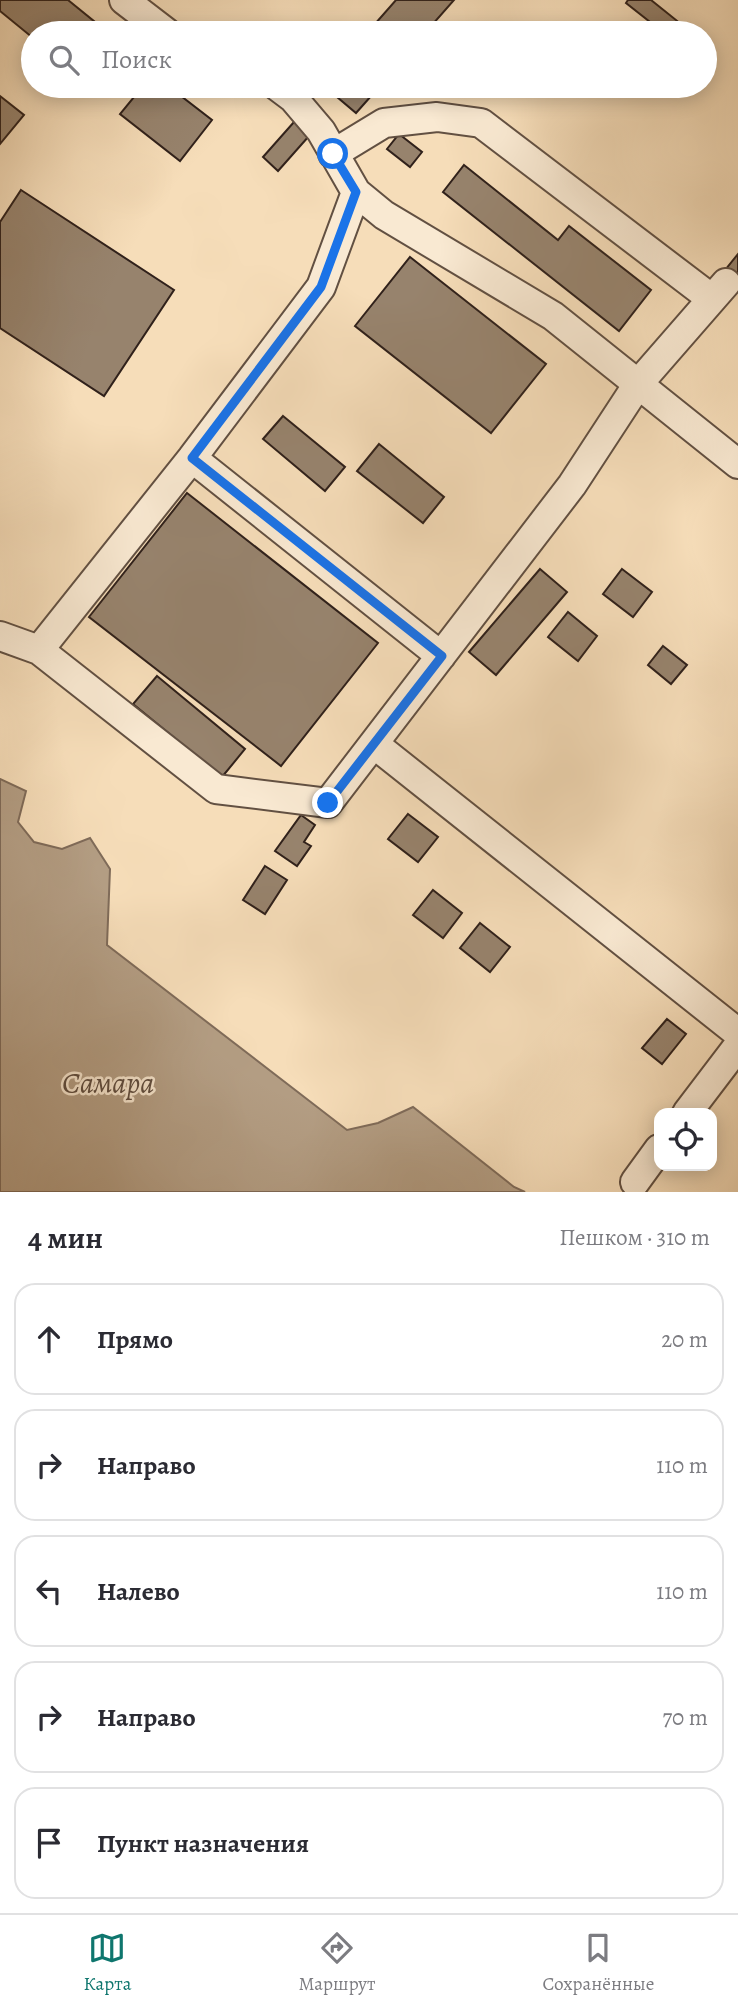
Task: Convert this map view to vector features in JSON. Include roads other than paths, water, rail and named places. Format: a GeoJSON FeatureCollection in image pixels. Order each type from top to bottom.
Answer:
{"type":"FeatureCollection","features":[{"type":"Feature","properties":{"kind":"lane"},"geometry":{"type":"LineString","coordinates":[[124,0],[151,21]]}},
{"type":"Feature","properties":{"kind":"lane"},"geometry":{"type":"LineString","coordinates":[[292,98],[321,131],[356,192],[384,215],[554,316],[738,464]]}},
{"type":"Feature","properties":{"kind":"lane"},"geometry":{"type":"LineString","coordinates":[[0,636],[39,650],[216,789],[328,803],[572,485],[638,384],[719,291],[481,123],[437,117],[384,123],[333,154]]}},
{"type":"Feature","properties":{"kind":"lane"},"geometry":{"type":"LineString","coordinates":[[39,650],[192,458],[321,287],[356,192]]}},
{"type":"Feature","properties":{"kind":"lane"},"geometry":{"type":"LineString","coordinates":[[192,458],[442,656]]}},
{"type":"Feature","properties":{"kind":"lane"},"geometry":{"type":"LineString","coordinates":[[374,744],[738,1033]]}},
{"type":"Feature","properties":{"kind":"lane"},"geometry":{"type":"LineString","coordinates":[[691,1108],[738,1046]]}},
{"type":"Feature","properties":{"kind":"lane"},"geometry":{"type":"LineString","coordinates":[[635,1182],[654,1156]]}},
{"type":"Feature","properties":{"kind":"water","name":"Самара"},"geometry":{"type":"Polygon","coordinates":[[[0,779],[26,791],[18,822],[34,842],[62,849],[90,838],[110,869],[107,945],[347,1130],[378,1123],[413,1107],[514,1187],[525,1192],[0,1192],[0,779]]]}}]}
